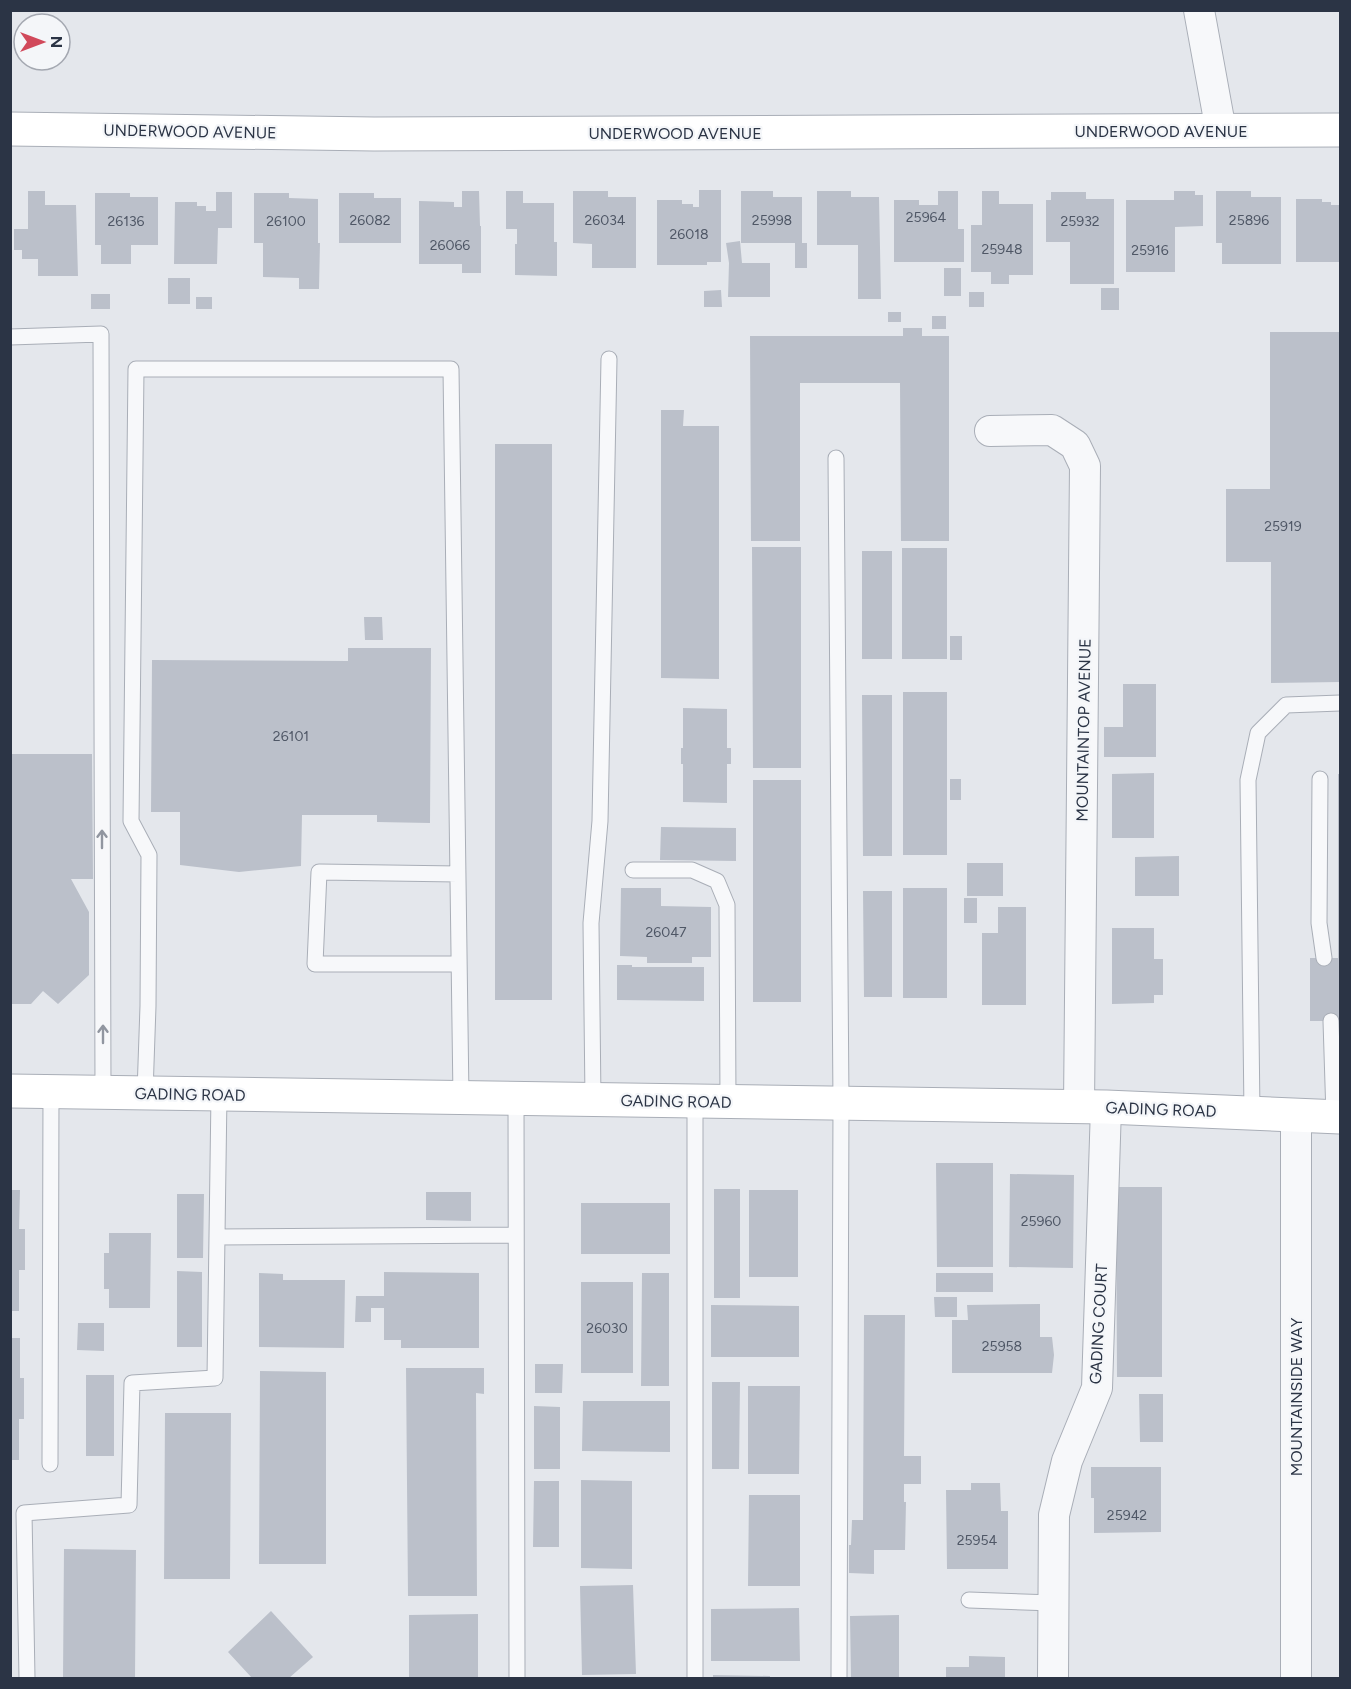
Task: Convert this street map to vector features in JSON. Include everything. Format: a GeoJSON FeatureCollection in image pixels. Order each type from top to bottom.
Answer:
{"type":"FeatureCollection","features":[{"type":"Feature","properties":{"kind":"main road","name":"UNDERWOOD AVENUE"},"geometry":{"type":"LineString","coordinates":[[10,129],[374,134],[1341,130]]}},
{"type":"Feature","properties":{"kind":"main road","name":"GADING ROAD"},"geometry":{"type":"LineString","coordinates":[[10,1091],[1093,1107],[1337,1116]]}},
{"type":"Feature","properties":{"kind":"street"},"geometry":{"type":"LineString","coordinates":[[1198,10],[1221,131]]}},
{"type":"Feature","properties":{"kind":"street","name":"MOUNTAINTOP AVENUE"},"geometry":{"type":"LineString","coordinates":[[990,431],[1052,430],[1075,445],[1085,466],[1093,1107]]}},
{"type":"Feature","properties":{"kind":"street","name":"GADING COURT"},"geometry":{"type":"LineString","coordinates":[[1053,1678],[1054,1515],[1066,1461],[1097,1388],[1093,1107]]}},
{"type":"Feature","properties":{"kind":"street","name":"MOUNTAINSIDE WAY"},"geometry":{"type":"LineString","coordinates":[[1296,1115],[1296,1678]]}},
{"type":"Feature","properties":{"kind":"lane"},"geometry":{"type":"LineString","coordinates":[[10,337],[101,334],[103,1092]]}},
{"type":"Feature","properties":{"kind":"lane"},"geometry":{"type":"LineString","coordinates":[[593,1100],[591,922],[600,820],[609,359]]}},
{"type":"Feature","properties":{"kind":"lane"},"geometry":{"type":"LineString","coordinates":[[145,1093],[149,855],[131,820],[136,369],[451,369],[461,1098]]}},
{"type":"Feature","properties":{"kind":"lane"},"geometry":{"type":"LineString","coordinates":[[836,458],[841,1103],[840,1678]]}},
{"type":"Feature","properties":{"kind":"lane"},"geometry":{"type":"LineString","coordinates":[[1252,1113],[1248,780],[1258,733],[1286,705],[1341,703]]}},
{"type":"Feature","properties":{"kind":"lane"},"geometry":{"type":"LineString","coordinates":[[1320,779],[1319,922],[1324,958]]}},
{"type":"Feature","properties":{"kind":"lane"},"geometry":{"type":"LineString","coordinates":[[633,870],[692,870],[717,881],[727,906],[728,1101]]}},
{"type":"Feature","properties":{"kind":"lane"},"geometry":{"type":"LineString","coordinates":[[458,874],[319,872],[315,964],[459,964]]}},
{"type":"Feature","properties":{"kind":"lane"},"geometry":{"type":"LineString","coordinates":[[1331,1021],[1337,1116]]}},
{"type":"Feature","properties":{"kind":"lane"},"geometry":{"type":"LineString","coordinates":[[50,1464],[51,1092]]}},
{"type":"Feature","properties":{"kind":"lane"},"geometry":{"type":"LineString","coordinates":[[27,1678],[24,1513],[129,1505],[132,1383],[215,1378],[219,1094]]}},
{"type":"Feature","properties":{"kind":"lane"},"geometry":{"type":"LineString","coordinates":[[516,1098],[517,1678]]}},
{"type":"Feature","properties":{"kind":"lane"},"geometry":{"type":"LineString","coordinates":[[694,1101],[694,1678]]}},
{"type":"Feature","properties":{"kind":"lane"},"geometry":{"type":"LineString","coordinates":[[217,1237],[516,1235]]}},
{"type":"Feature","properties":{"kind":"lane"},"geometry":{"type":"LineString","coordinates":[[969,1600],[1053,1602]]}},
{"type":"Feature","properties":{"kind":"building"},"geometry":{"type":"Polygon","coordinates":[[[699,190],[721,190],[721,262],[707,262],[707,265],[657,265],[657,200],[682,200],[682,204],[693,204],[693,207],[699,207],[699,190]]]}},
{"type":"Feature","properties":{"kind":"building"},"geometry":{"type":"Polygon","coordinates":[[[28,191],[45,191],[45,205],[76,205],[78,276],[38,276],[38,259],[22,259],[22,250],[14,250],[14,229],[28,229],[28,191]]]}},
{"type":"Feature","properties":{"kind":"building"},"geometry":{"type":"Polygon","coordinates":[[[462,191],[479,191],[481,273],[462,273],[462,264],[419,264],[419,201],[454,202],[454,207],[462,207],[462,191]]]}},
{"type":"Feature","properties":{"kind":"building"},"geometry":{"type":"Polygon","coordinates":[[[506,191],[523,191],[523,203],[554,203],[557,276],[515,275],[517,229],[506,229],[506,191]]]}},
{"type":"Feature","properties":{"kind":"building"},"geometry":{"type":"Polygon","coordinates":[[[573,191],[608,191],[608,197],[636,197],[636,268],[592,268],[592,244],[573,243],[573,191]]]}},
{"type":"Feature","properties":{"kind":"building"},"geometry":{"type":"Polygon","coordinates":[[[741,191],[773,191],[773,197],[802,197],[802,243],[807,243],[807,268],[795,268],[795,243],[741,243],[741,191]]]}},
{"type":"Feature","properties":{"kind":"building"},"geometry":{"type":"Polygon","coordinates":[[[817,191],[851,191],[851,197],[879,197],[881,299],[858,299],[858,245],[817,245],[817,191]]]}},
{"type":"Feature","properties":{"kind":"building"},"geometry":{"type":"Polygon","coordinates":[[[938,191],[958,191],[958,229],[964,229],[964,262],[894,262],[894,200],[919,200],[919,205],[938,205],[938,191]]]}},
{"type":"Feature","properties":{"kind":"building"},"geometry":{"type":"Polygon","coordinates":[[[982,191],[999,191],[999,204],[1033,204],[1033,275],[1009,275],[1009,284],[991,284],[991,272],[971,272],[971,225],[982,225],[982,191]]]}},
{"type":"Feature","properties":{"kind":"building"},"geometry":{"type":"Polygon","coordinates":[[[1174,191],[1195,191],[1195,195],[1203,195],[1203,226],[1175,227],[1175,272],[1126,272],[1126,200],[1174,200],[1174,191]]]}},
{"type":"Feature","properties":{"kind":"building"},"geometry":{"type":"Polygon","coordinates":[[[1216,191],[1251,191],[1251,197],[1281,197],[1281,264],[1222,264],[1222,243],[1216,243],[1216,191]]]}},
{"type":"Feature","properties":{"kind":"building"},"geometry":{"type":"Polygon","coordinates":[[[216,192],[232,192],[232,228],[218,228],[217,264],[174,264],[175,202],[197,202],[197,206],[206,206],[206,211],[216,211],[216,192]]]}},
{"type":"Feature","properties":{"kind":"building"},"geometry":{"type":"Polygon","coordinates":[[[1051,192],[1086,192],[1086,199],[1114,199],[1114,284],[1070,284],[1070,242],[1046,242],[1046,200],[1051,200],[1051,192]]]}},
{"type":"Feature","properties":{"kind":"building"},"geometry":{"type":"Polygon","coordinates":[[[95,193],[130,193],[130,197],[158,197],[158,245],[131,245],[131,264],[101,264],[101,245],[95,245],[95,193]]]}},
{"type":"Feature","properties":{"kind":"building"},"geometry":{"type":"Polygon","coordinates":[[[254,193],[289,193],[289,198],[318,199],[319,289],[299,289],[299,278],[263,277],[263,243],[254,243],[254,193]]]}},
{"type":"Feature","properties":{"kind":"building"},"geometry":{"type":"Polygon","coordinates":[[[339,193],[374,193],[374,198],[401,198],[401,243],[339,243],[339,193]]]}},
{"type":"Feature","properties":{"kind":"building"},"geometry":{"type":"Polygon","coordinates":[[[1296,199],[1322,199],[1322,202],[1331,202],[1331,205],[1340,205],[1340,262],[1296,262],[1296,199]]]}},
{"type":"Feature","properties":{"kind":"building"},"geometry":{"type":"Polygon","coordinates":[[[740,241],[742,263],[770,263],[770,297],[728,297],[729,263],[726,243],[740,241]]]}},
{"type":"Feature","properties":{"kind":"building"},"geometry":{"type":"Polygon","coordinates":[[[944,268],[961,268],[961,296],[944,296],[944,268]]]}},
{"type":"Feature","properties":{"kind":"building"},"geometry":{"type":"Polygon","coordinates":[[[168,278],[190,278],[190,304],[168,304],[168,278]]]}},
{"type":"Feature","properties":{"kind":"building"},"geometry":{"type":"Polygon","coordinates":[[[1101,288],[1119,288],[1119,310],[1101,310],[1101,288]]]}},
{"type":"Feature","properties":{"kind":"building"},"geometry":{"type":"Polygon","coordinates":[[[721,290],[722,307],[704,307],[704,291],[721,290]]]}},
{"type":"Feature","properties":{"kind":"building"},"geometry":{"type":"Polygon","coordinates":[[[969,292],[984,292],[984,307],[969,307],[969,292]]]}},
{"type":"Feature","properties":{"kind":"building"},"geometry":{"type":"Polygon","coordinates":[[[91,294],[110,294],[110,309],[91,309],[91,294]]]}},
{"type":"Feature","properties":{"kind":"building"},"geometry":{"type":"Polygon","coordinates":[[[196,297],[212,297],[212,309],[196,309],[196,297]]]}},
{"type":"Feature","properties":{"kind":"building"},"geometry":{"type":"Polygon","coordinates":[[[888,312],[901,312],[901,322],[888,322],[888,312]]]}},
{"type":"Feature","properties":{"kind":"building"},"geometry":{"type":"Polygon","coordinates":[[[932,316],[946,316],[946,329],[932,329],[932,316]]]}},
{"type":"Feature","properties":{"kind":"building"},"geometry":{"type":"Polygon","coordinates":[[[903,328],[922,328],[922,336],[949,336],[949,541],[901,541],[900,383],[800,383],[800,541],[751,541],[750,336],[903,336],[903,328]]]}},
{"type":"Feature","properties":{"kind":"building"},"geometry":{"type":"Polygon","coordinates":[[[1270,332],[1340,332],[1340,682],[1271,683],[1271,562],[1226,562],[1226,489],[1270,489],[1270,332]]]}},
{"type":"Feature","properties":{"kind":"building"},"geometry":{"type":"Polygon","coordinates":[[[661,410],[684,410],[683,426],[719,426],[719,679],[661,678],[661,410]]]}},
{"type":"Feature","properties":{"kind":"building"},"geometry":{"type":"Polygon","coordinates":[[[495,444],[552,444],[552,1000],[495,1000],[495,444]]]}},
{"type":"Feature","properties":{"kind":"building"},"geometry":{"type":"Polygon","coordinates":[[[752,547],[801,547],[801,768],[753,768],[752,547]]]}},
{"type":"Feature","properties":{"kind":"building"},"geometry":{"type":"Polygon","coordinates":[[[902,548],[947,548],[947,659],[902,659],[902,548]]]}},
{"type":"Feature","properties":{"kind":"building"},"geometry":{"type":"Polygon","coordinates":[[[862,551],[892,551],[892,659],[862,659],[862,551]]]}},
{"type":"Feature","properties":{"kind":"building"},"geometry":{"type":"Polygon","coordinates":[[[364,617],[382,617],[383,640],[365,640],[364,617]]]}},
{"type":"Feature","properties":{"kind":"building"},"geometry":{"type":"Polygon","coordinates":[[[950,636],[962,636],[962,660],[950,660],[950,636]]]}},
{"type":"Feature","properties":{"kind":"building"},"geometry":{"type":"Polygon","coordinates":[[[348,648],[431,648],[430,823],[377,822],[377,815],[302,815],[301,866],[239,872],[180,865],[180,812],[151,812],[152,660],[348,661],[348,648]]]}},
{"type":"Feature","properties":{"kind":"building"},"geometry":{"type":"Polygon","coordinates":[[[1123,684],[1156,684],[1156,757],[1104,757],[1104,727],[1123,727],[1123,684]]]}},
{"type":"Feature","properties":{"kind":"building"},"geometry":{"type":"Polygon","coordinates":[[[903,692],[947,692],[947,855],[903,855],[903,692]]]}},
{"type":"Feature","properties":{"kind":"building"},"geometry":{"type":"Polygon","coordinates":[[[862,695],[892,695],[892,856],[863,856],[862,695]]]}},
{"type":"Feature","properties":{"kind":"building"},"geometry":{"type":"Polygon","coordinates":[[[683,708],[727,709],[727,748],[731,748],[731,764],[727,764],[727,803],[683,802],[681,748],[683,748],[683,708]]]}},
{"type":"Feature","properties":{"kind":"building"},"geometry":{"type":"Polygon","coordinates":[[[10,754],[92,754],[93,879],[71,879],[89,912],[89,975],[58,1004],[43,991],[31,1004],[10,1004],[10,754]]]}},
{"type":"Feature","properties":{"kind":"building"},"geometry":{"type":"Polygon","coordinates":[[[1154,773],[1154,838],[1112,838],[1112,774],[1154,773]]]}},
{"type":"Feature","properties":{"kind":"building"},"geometry":{"type":"Polygon","coordinates":[[[1338,774],[1340,774],[1340,1021],[1310,1021],[1310,958],[1338,958],[1338,774]]]}},
{"type":"Feature","properties":{"kind":"building"},"geometry":{"type":"Polygon","coordinates":[[[950,779],[961,779],[961,800],[950,800],[950,779]]]}},
{"type":"Feature","properties":{"kind":"building"},"geometry":{"type":"Polygon","coordinates":[[[753,780],[801,780],[801,1002],[753,1002],[753,780]]]}},
{"type":"Feature","properties":{"kind":"building"},"geometry":{"type":"Polygon","coordinates":[[[661,827],[736,828],[736,861],[660,860],[661,827]]]}},
{"type":"Feature","properties":{"kind":"building"},"geometry":{"type":"Polygon","coordinates":[[[1179,856],[1179,896],[1135,896],[1135,857],[1179,856]]]}},
{"type":"Feature","properties":{"kind":"building"},"geometry":{"type":"Polygon","coordinates":[[[967,863],[1003,863],[1003,896],[967,896],[967,863]]]}},
{"type":"Feature","properties":{"kind":"building"},"geometry":{"type":"Polygon","coordinates":[[[621,888],[661,888],[661,906],[711,907],[711,957],[692,957],[692,963],[647,963],[647,957],[620,956],[621,888]]]}},
{"type":"Feature","properties":{"kind":"building"},"geometry":{"type":"Polygon","coordinates":[[[903,888],[947,888],[947,998],[903,998],[903,888]]]}},
{"type":"Feature","properties":{"kind":"building"},"geometry":{"type":"Polygon","coordinates":[[[863,891],[892,891],[892,997],[864,997],[863,891]]]}},
{"type":"Feature","properties":{"kind":"building"},"geometry":{"type":"Polygon","coordinates":[[[964,898],[977,898],[977,923],[964,923],[964,898]]]}},
{"type":"Feature","properties":{"kind":"building"},"geometry":{"type":"Polygon","coordinates":[[[998,907],[1026,907],[1026,1005],[982,1005],[982,933],[998,933],[998,907]]]}},
{"type":"Feature","properties":{"kind":"building"},"geometry":{"type":"Polygon","coordinates":[[[1112,928],[1154,928],[1154,959],[1163,959],[1163,995],[1154,995],[1154,1003],[1112,1004],[1112,928]]]}},
{"type":"Feature","properties":{"kind":"building"},"geometry":{"type":"Polygon","coordinates":[[[617,965],[704,967],[704,1001],[617,1000],[617,965]]]}},
{"type":"Feature","properties":{"kind":"building"},"geometry":{"type":"Polygon","coordinates":[[[936,1163],[993,1163],[993,1267],[937,1267],[936,1163]]]}},
{"type":"Feature","properties":{"kind":"building"},"geometry":{"type":"Polygon","coordinates":[[[1010,1174],[1074,1175],[1073,1268],[1009,1267],[1010,1174]]]}},
{"type":"Feature","properties":{"kind":"building"},"geometry":{"type":"Polygon","coordinates":[[[1116,1187],[1162,1187],[1162,1377],[1117,1377],[1116,1187]]]}},
{"type":"Feature","properties":{"kind":"building"},"geometry":{"type":"Polygon","coordinates":[[[714,1189],[740,1189],[740,1298],[714,1298],[714,1189]]]}},
{"type":"Feature","properties":{"kind":"building"},"geometry":{"type":"Polygon","coordinates":[[[10,1190],[20,1190],[19,1229],[25,1229],[25,1270],[19,1270],[19,1311],[10,1311],[10,1190]]]}},
{"type":"Feature","properties":{"kind":"building"},"geometry":{"type":"Polygon","coordinates":[[[749,1190],[798,1190],[798,1277],[749,1277],[749,1190]]]}},
{"type":"Feature","properties":{"kind":"building"},"geometry":{"type":"Polygon","coordinates":[[[426,1192],[471,1192],[471,1221],[426,1220],[426,1192]]]}},
{"type":"Feature","properties":{"kind":"building"},"geometry":{"type":"Polygon","coordinates":[[[177,1194],[204,1194],[203,1258],[177,1258],[177,1194]]]}},
{"type":"Feature","properties":{"kind":"building"},"geometry":{"type":"Polygon","coordinates":[[[581,1203],[670,1203],[670,1254],[581,1254],[581,1203]]]}},
{"type":"Feature","properties":{"kind":"building"},"geometry":{"type":"Polygon","coordinates":[[[109,1233],[151,1233],[150,1308],[109,1308],[109,1289],[104,1289],[104,1253],[109,1253],[109,1233]]]}},
{"type":"Feature","properties":{"kind":"building"},"geometry":{"type":"Polygon","coordinates":[[[177,1271],[202,1272],[202,1347],[177,1347],[177,1271]]]}},
{"type":"Feature","properties":{"kind":"building"},"geometry":{"type":"Polygon","coordinates":[[[384,1272],[479,1273],[479,1348],[401,1348],[401,1340],[384,1340],[384,1308],[371,1308],[371,1322],[355,1322],[356,1296],[384,1296],[384,1272]]]}},
{"type":"Feature","properties":{"kind":"building"},"geometry":{"type":"Polygon","coordinates":[[[259,1273],[283,1274],[283,1280],[345,1280],[344,1348],[259,1347],[259,1273]]]}},
{"type":"Feature","properties":{"kind":"building"},"geometry":{"type":"Polygon","coordinates":[[[642,1273],[669,1273],[669,1386],[641,1386],[642,1273]]]}},
{"type":"Feature","properties":{"kind":"building"},"geometry":{"type":"Polygon","coordinates":[[[936,1273],[993,1273],[993,1292],[936,1292],[936,1273]]]}},
{"type":"Feature","properties":{"kind":"building"},"geometry":{"type":"Polygon","coordinates":[[[581,1282],[633,1282],[633,1373],[581,1373],[581,1282]]]}},
{"type":"Feature","properties":{"kind":"building"},"geometry":{"type":"Polygon","coordinates":[[[934,1297],[957,1297],[957,1317],[935,1317],[934,1297]]]}},
{"type":"Feature","properties":{"kind":"building"},"geometry":{"type":"Polygon","coordinates":[[[1040,1304],[1040,1337],[1052,1337],[1054,1355],[1052,1373],[952,1373],[952,1320],[968,1320],[967,1305],[1040,1304]]]}},
{"type":"Feature","properties":{"kind":"building"},"geometry":{"type":"Polygon","coordinates":[[[711,1305],[799,1306],[799,1357],[711,1357],[711,1305]]]}},
{"type":"Feature","properties":{"kind":"building"},"geometry":{"type":"Polygon","coordinates":[[[864,1315],[905,1315],[904,1456],[921,1456],[921,1484],[904,1484],[905,1550],[874,1550],[874,1574],[849,1573],[852,1520],[863,1520],[864,1315]]]}},
{"type":"Feature","properties":{"kind":"building"},"geometry":{"type":"Polygon","coordinates":[[[78,1323],[104,1323],[104,1351],[77,1350],[78,1323]]]}},
{"type":"Feature","properties":{"kind":"building"},"geometry":{"type":"Polygon","coordinates":[[[10,1338],[20,1338],[20,1378],[24,1378],[24,1419],[19,1419],[19,1460],[10,1460],[10,1338]]]}},
{"type":"Feature","properties":{"kind":"building"},"geometry":{"type":"Polygon","coordinates":[[[535,1364],[563,1364],[562,1393],[535,1393],[535,1364]]]}},
{"type":"Feature","properties":{"kind":"building"},"geometry":{"type":"Polygon","coordinates":[[[406,1368],[484,1368],[484,1394],[476,1393],[477,1596],[408,1596],[406,1368]]]}},
{"type":"Feature","properties":{"kind":"building"},"geometry":{"type":"Polygon","coordinates":[[[260,1371],[326,1372],[326,1564],[259,1564],[260,1371]]]}},
{"type":"Feature","properties":{"kind":"building"},"geometry":{"type":"Polygon","coordinates":[[[86,1375],[114,1375],[114,1456],[86,1456],[86,1375]]]}},
{"type":"Feature","properties":{"kind":"building"},"geometry":{"type":"Polygon","coordinates":[[[712,1382],[740,1382],[739,1469],[712,1469],[712,1382]]]}},
{"type":"Feature","properties":{"kind":"building"},"geometry":{"type":"Polygon","coordinates":[[[748,1386],[800,1386],[799,1474],[748,1474],[748,1386]]]}},
{"type":"Feature","properties":{"kind":"building"},"geometry":{"type":"Polygon","coordinates":[[[1139,1394],[1163,1394],[1163,1442],[1140,1442],[1139,1394]]]}},
{"type":"Feature","properties":{"kind":"building"},"geometry":{"type":"Polygon","coordinates":[[[583,1401],[670,1401],[670,1452],[582,1451],[583,1401]]]}},
{"type":"Feature","properties":{"kind":"building"},"geometry":{"type":"Polygon","coordinates":[[[534,1406],[560,1407],[560,1469],[534,1469],[534,1406]]]}},
{"type":"Feature","properties":{"kind":"building"},"geometry":{"type":"Polygon","coordinates":[[[165,1413],[231,1413],[230,1579],[164,1579],[165,1413]]]}},
{"type":"Feature","properties":{"kind":"building"},"geometry":{"type":"Polygon","coordinates":[[[1091,1467],[1161,1467],[1161,1532],[1094,1533],[1091,1467]]]}},
{"type":"Feature","properties":{"kind":"building"},"geometry":{"type":"Polygon","coordinates":[[[581,1480],[632,1481],[632,1569],[581,1568],[581,1480]]]}},
{"type":"Feature","properties":{"kind":"building"},"geometry":{"type":"Polygon","coordinates":[[[534,1481],[559,1481],[559,1547],[533,1547],[534,1481]]]}},
{"type":"Feature","properties":{"kind":"building"},"geometry":{"type":"Polygon","coordinates":[[[971,1483],[1000,1483],[1001,1511],[1008,1511],[1008,1569],[947,1569],[946,1490],[971,1490],[971,1483]]]}},
{"type":"Feature","properties":{"kind":"building"},"geometry":{"type":"Polygon","coordinates":[[[749,1495],[800,1495],[800,1586],[748,1586],[749,1495]]]}},
{"type":"Feature","properties":{"kind":"building"},"geometry":{"type":"Polygon","coordinates":[[[64,1549],[136,1550],[135,1678],[63,1678],[64,1549]]]}},
{"type":"Feature","properties":{"kind":"building"},"geometry":{"type":"Polygon","coordinates":[[[633,1585],[636,1674],[582,1675],[580,1586],[633,1585]]]}},
{"type":"Feature","properties":{"kind":"building"},"geometry":{"type":"Polygon","coordinates":[[[799,1608],[800,1661],[711,1661],[711,1609],[799,1608]]]}},
{"type":"Feature","properties":{"kind":"building"},"geometry":{"type":"Polygon","coordinates":[[[271,1611],[313,1657],[289,1678],[252,1678],[228,1652],[271,1611]]]}},
{"type":"Feature","properties":{"kind":"building"},"geometry":{"type":"Polygon","coordinates":[[[478,1614],[478,1678],[409,1678],[409,1615],[478,1614]]]}},
{"type":"Feature","properties":{"kind":"building"},"geometry":{"type":"Polygon","coordinates":[[[899,1615],[899,1678],[851,1678],[850,1616],[899,1615]]]}},
{"type":"Feature","properties":{"kind":"building"},"geometry":{"type":"Polygon","coordinates":[[[969,1656],[1005,1657],[1005,1678],[946,1678],[946,1667],[969,1667],[969,1656]]]}},
{"type":"Feature","properties":{"kind":"building"},"geometry":{"type":"Polygon","coordinates":[[[713,1675],[770,1676],[770,1678],[713,1678],[713,1675]]]}}]}
